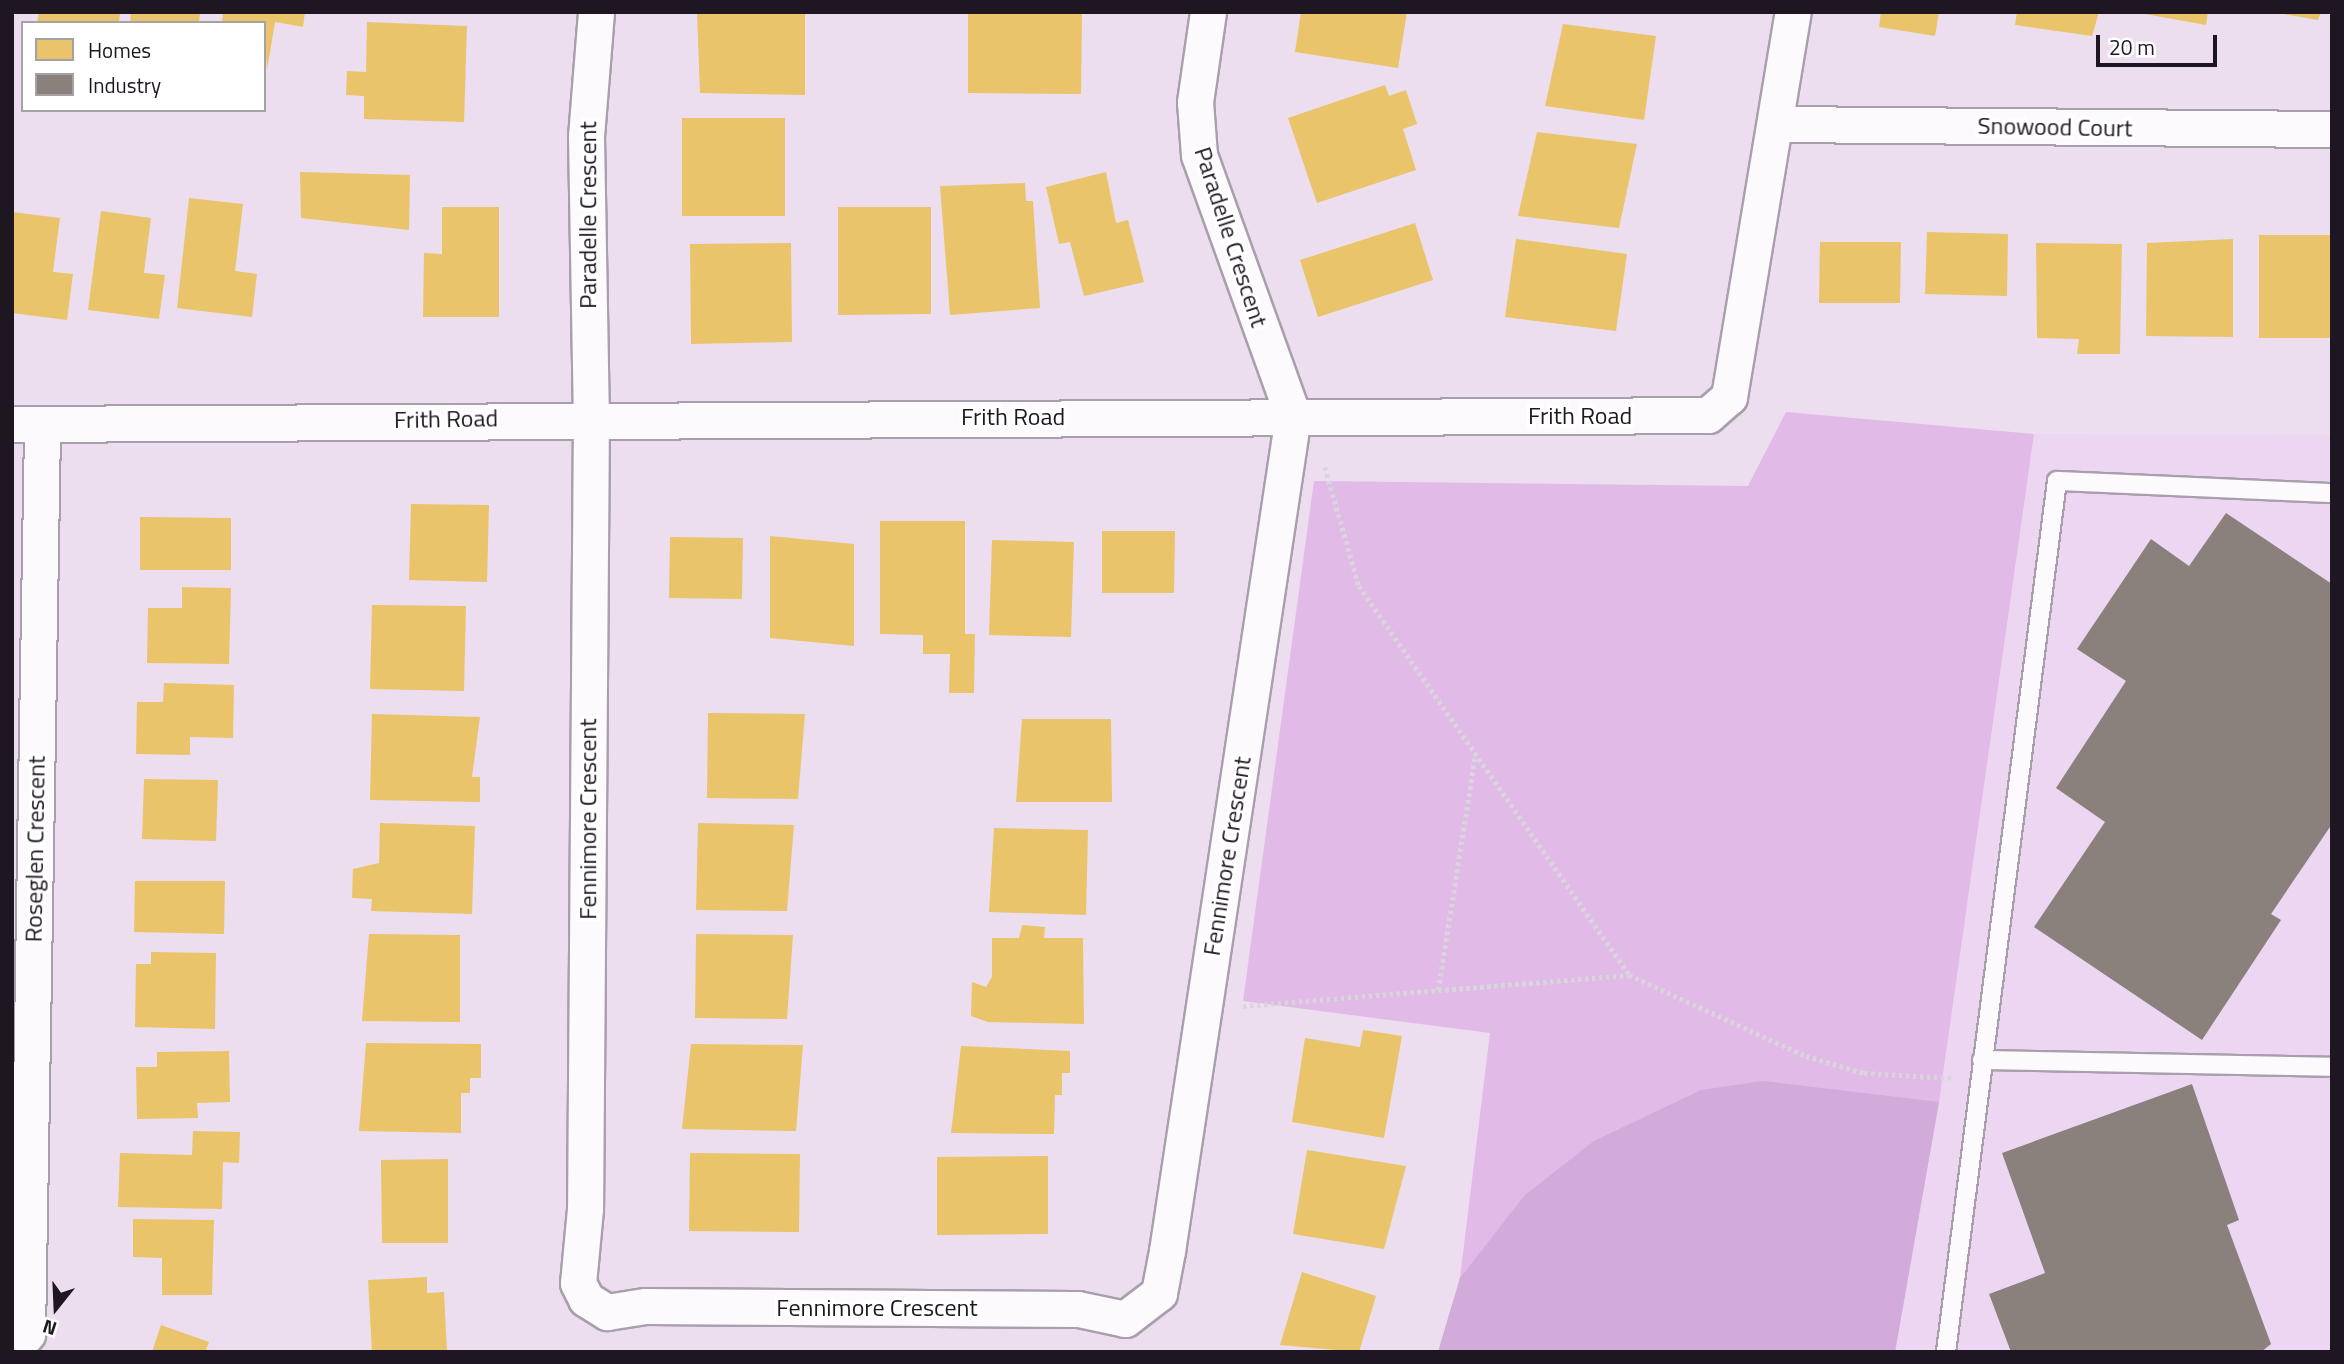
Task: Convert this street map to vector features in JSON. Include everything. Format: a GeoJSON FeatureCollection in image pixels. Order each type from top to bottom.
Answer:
{"type":"FeatureCollection","features":[{"type":"Feature","properties":{"kind":"street","name":"Paradelle Crescent"},"geometry":{"type":"LineString","coordinates":[[591,417],[586,136],[596,12]]}},
{"type":"Feature","properties":{"kind":"street","name":"Paradelle Crescent"},"geometry":{"type":"LineString","coordinates":[[1208,12],[1195,102],[1199,155],[1293,416]]}},
{"type":"Feature","properties":{"kind":"street","name":"Frith Road"},"geometry":{"type":"LineString","coordinates":[[27,424],[591,417],[1709,415],[1729,397],[1779,124],[1793,12]]}},
{"type":"Feature","properties":{"kind":"street","name":"Snowood Court"},"geometry":{"type":"LineString","coordinates":[[1779,124],[2332,130]]}},
{"type":"Feature","properties":{"kind":"street","name":"Fennimore Crescent"},"geometry":{"type":"LineString","coordinates":[[591,417],[585,1209],[578,1283],[595,1308],[1078,1309],[1125,1319],[1159,1293],[1293,416]]}},
{"type":"Feature","properties":{"kind":"street","name":"Roseglen Crescent"},"geometry":{"type":"LineString","coordinates":[[12,1351],[27,1334],[27,424]]}},
{"type":"Feature","properties":{"kind":"lane"},"geometry":{"type":"LineString","coordinates":[[1946,1352],[2057,481],[2332,493]]}},
{"type":"Feature","properties":{"kind":"lane"},"geometry":{"type":"LineString","coordinates":[[1982,1060],[2332,1067]]}},
{"type":"Feature","properties":{"kind":"path"},"geometry":{"type":"LineString","coordinates":[[1293,416],[1331,477],[1359,586],[1629,975]]}},
{"type":"Feature","properties":{"kind":"path"},"geometry":{"type":"LineString","coordinates":[[1438,990],[1476,755]]}},
{"type":"Feature","properties":{"kind":"path"},"geometry":{"type":"LineString","coordinates":[[1204,1009],[1629,975],[1806,1056],[1864,1073],[1959,1079]]}},
{"type":"Feature","properties":{"kind":"shaded area"},"geometry":{"type":"Polygon","coordinates":[[[1786,412],[2034,434],[1939,1102],[1895,1352],[1438,1352],[1460,1278],[1490,1033],[1243,1001],[1314,481],[1748,486],[1786,412]]]}},
{"type":"Feature","properties":{"kind":"shaded area"},"geometry":{"type":"Polygon","coordinates":[[[2034,434],[2332,435],[2332,1352],[1895,1352],[1939,1102],[2034,434]]]}},
{"type":"Feature","properties":{"kind":"shaded area"},"geometry":{"type":"Polygon","coordinates":[[[1763,1081],[1939,1102],[1895,1352],[1438,1352],[1460,1278],[1525,1195],[1594,1141],[1701,1090],[1763,1081]]]}},
{"type":"Feature","properties":{"kind":"building: Homes"},"geometry":{"type":"Polygon","coordinates":[[[39,12],[120,12],[119,21],[37,21],[39,12]]]}},
{"type":"Feature","properties":{"kind":"building: Homes"},"geometry":{"type":"Polygon","coordinates":[[[131,12],[200,12],[199,21],[130,21],[131,12]]]}},
{"type":"Feature","properties":{"kind":"building: Homes"},"geometry":{"type":"Polygon","coordinates":[[[223,12],[305,12],[303,27],[275,22],[267,70],[266,21],[222,21],[223,12]]]}},
{"type":"Feature","properties":{"kind":"building: Homes"},"geometry":{"type":"Polygon","coordinates":[[[697,12],[805,12],[805,95],[700,93],[697,12]]]}},
{"type":"Feature","properties":{"kind":"building: Homes"},"geometry":{"type":"Polygon","coordinates":[[[968,12],[1082,12],[1081,94],[968,93],[968,12]]]}},
{"type":"Feature","properties":{"kind":"building: Homes"},"geometry":{"type":"Polygon","coordinates":[[[1301,12],[1407,12],[1398,68],[1295,52],[1301,12]]]}},
{"type":"Feature","properties":{"kind":"building: Homes"},"geometry":{"type":"Polygon","coordinates":[[[1881,12],[1939,12],[1935,36],[1879,27],[1881,12]]]}},
{"type":"Feature","properties":{"kind":"building: Homes"},"geometry":{"type":"Polygon","coordinates":[[[2017,12],[2099,12],[2092,36],[2015,25],[2017,12]]]}},
{"type":"Feature","properties":{"kind":"building: Homes"},"geometry":{"type":"Polygon","coordinates":[[[2134,12],[2208,12],[2206,25],[2134,12]]]}},
{"type":"Feature","properties":{"kind":"building: Homes"},"geometry":{"type":"Polygon","coordinates":[[[2272,12],[2321,12],[2318,20],[2272,12]]]}},
{"type":"Feature","properties":{"kind":"building: Homes"},"geometry":{"type":"Polygon","coordinates":[[[367,22],[467,26],[464,122],[364,119],[364,96],[346,95],[347,71],[366,72],[367,22]]]}},
{"type":"Feature","properties":{"kind":"building: Homes"},"geometry":{"type":"Polygon","coordinates":[[[1563,24],[1656,36],[1644,120],[1545,106],[1563,24]]]}},
{"type":"Feature","properties":{"kind":"building: Homes"},"geometry":{"type":"Polygon","coordinates":[[[1385,85],[1389,96],[1406,90],[1417,124],[1403,129],[1416,170],[1317,203],[1288,118],[1385,85]]]}},
{"type":"Feature","properties":{"kind":"building: Homes"},"geometry":{"type":"Polygon","coordinates":[[[682,118],[785,118],[785,216],[682,216],[682,118]]]}},
{"type":"Feature","properties":{"kind":"building: Homes"},"geometry":{"type":"Polygon","coordinates":[[[1537,132],[1637,144],[1619,228],[1518,216],[1537,132]]]}},
{"type":"Feature","properties":{"kind":"building: Homes"},"geometry":{"type":"Polygon","coordinates":[[[300,172],[410,175],[409,230],[301,218],[300,172]]]}},
{"type":"Feature","properties":{"kind":"building: Homes"},"geometry":{"type":"Polygon","coordinates":[[[1106,172],[1116,223],[1128,220],[1144,282],[1084,296],[1070,242],[1059,244],[1046,187],[1106,172]]]}},
{"type":"Feature","properties":{"kind":"building: Homes"},"geometry":{"type":"Polygon","coordinates":[[[1025,183],[1026,201],[1033,201],[1040,308],[950,315],[940,186],[1025,183]]]}},
{"type":"Feature","properties":{"kind":"building: Homes"},"geometry":{"type":"Polygon","coordinates":[[[189,198],[243,204],[235,271],[257,274],[252,317],[177,308],[189,198]]]}},
{"type":"Feature","properties":{"kind":"building: Homes"},"geometry":{"type":"Polygon","coordinates":[[[442,207],[499,207],[499,317],[423,317],[424,253],[442,254],[442,207]]]}},
{"type":"Feature","properties":{"kind":"building: Homes"},"geometry":{"type":"Polygon","coordinates":[[[838,207],[931,207],[931,314],[838,315],[838,207]]]}},
{"type":"Feature","properties":{"kind":"building: Homes"},"geometry":{"type":"Polygon","coordinates":[[[101,211],[151,218],[144,273],[165,275],[159,319],[88,310],[101,211]]]}},
{"type":"Feature","properties":{"kind":"building: Homes"},"geometry":{"type":"Polygon","coordinates":[[[12,212],[60,218],[53,272],[73,274],[67,320],[12,313],[12,212]]]}},
{"type":"Feature","properties":{"kind":"building: Homes"},"geometry":{"type":"Polygon","coordinates":[[[1415,223],[1433,280],[1318,317],[1300,260],[1415,223]]]}},
{"type":"Feature","properties":{"kind":"building: Homes"},"geometry":{"type":"Polygon","coordinates":[[[1927,232],[2008,234],[2007,296],[1925,294],[1927,232]]]}},
{"type":"Feature","properties":{"kind":"building: Homes"},"geometry":{"type":"Polygon","coordinates":[[[2259,235],[2332,235],[2332,338],[2259,338],[2259,235]]]}},
{"type":"Feature","properties":{"kind":"building: Homes"},"geometry":{"type":"Polygon","coordinates":[[[1516,239],[1627,254],[1616,331],[1505,317],[1516,239]]]}},
{"type":"Feature","properties":{"kind":"building: Homes"},"geometry":{"type":"Polygon","coordinates":[[[2233,239],[2233,337],[2146,336],[2147,243],[2233,239]]]}},
{"type":"Feature","properties":{"kind":"building: Homes"},"geometry":{"type":"Polygon","coordinates":[[[1820,242],[1901,242],[1900,303],[1819,303],[1820,242]]]}},
{"type":"Feature","properties":{"kind":"building: Homes"},"geometry":{"type":"Polygon","coordinates":[[[791,243],[792,342],[691,344],[690,244],[791,243]]]}},
{"type":"Feature","properties":{"kind":"building: Homes"},"geometry":{"type":"Polygon","coordinates":[[[2036,243],[2122,244],[2120,354],[2077,354],[2079,339],[2037,338],[2036,243]]]}},
{"type":"Feature","properties":{"kind":"building: Homes"},"geometry":{"type":"Polygon","coordinates":[[[411,504],[489,505],[487,582],[409,580],[411,504]]]}},
{"type":"Feature","properties":{"kind":"building: Homes"},"geometry":{"type":"Polygon","coordinates":[[[140,517],[231,518],[231,570],[140,570],[140,517]]]}},
{"type":"Feature","properties":{"kind":"building: Homes"},"geometry":{"type":"Polygon","coordinates":[[[880,521],[965,521],[965,634],[975,634],[974,693],[949,693],[950,654],[923,654],[923,635],[880,634],[880,521]]]}},
{"type":"Feature","properties":{"kind":"building: Homes"},"geometry":{"type":"Polygon","coordinates":[[[1102,531],[1175,531],[1174,593],[1102,593],[1102,531]]]}},
{"type":"Feature","properties":{"kind":"building: Homes"},"geometry":{"type":"Polygon","coordinates":[[[770,536],[854,544],[854,646],[770,638],[770,536]]]}},
{"type":"Feature","properties":{"kind":"building: Homes"},"geometry":{"type":"Polygon","coordinates":[[[670,537],[743,538],[742,599],[669,598],[670,537]]]}},
{"type":"Feature","properties":{"kind":"building: Homes"},"geometry":{"type":"Polygon","coordinates":[[[992,540],[1074,542],[1071,637],[989,635],[992,540]]]}},
{"type":"Feature","properties":{"kind":"building: Homes"},"geometry":{"type":"Polygon","coordinates":[[[182,587],[231,588],[229,664],[147,663],[148,608],[182,608],[182,587]]]}},
{"type":"Feature","properties":{"kind":"building: Homes"},"geometry":{"type":"Polygon","coordinates":[[[372,605],[466,606],[464,691],[370,689],[372,605]]]}},
{"type":"Feature","properties":{"kind":"building: Homes"},"geometry":{"type":"Polygon","coordinates":[[[164,683],[234,685],[233,738],[190,737],[190,755],[136,754],[137,702],[163,702],[164,683]]]}},
{"type":"Feature","properties":{"kind":"building: Homes"},"geometry":{"type":"Polygon","coordinates":[[[708,713],[805,714],[798,799],[707,798],[708,713]]]}},
{"type":"Feature","properties":{"kind":"building: Homes"},"geometry":{"type":"Polygon","coordinates":[[[372,714],[480,717],[472,777],[480,777],[480,802],[370,800],[372,714]]]}},
{"type":"Feature","properties":{"kind":"building: Homes"},"geometry":{"type":"Polygon","coordinates":[[[1022,719],[1111,719],[1112,802],[1016,802],[1022,719]]]}},
{"type":"Feature","properties":{"kind":"building: Homes"},"geometry":{"type":"Polygon","coordinates":[[[144,779],[218,780],[216,841],[142,839],[144,779]]]}},
{"type":"Feature","properties":{"kind":"building: Homes"},"geometry":{"type":"Polygon","coordinates":[[[380,823],[475,826],[472,914],[371,911],[372,899],[352,898],[353,869],[379,863],[380,823]]]}},
{"type":"Feature","properties":{"kind":"building: Homes"},"geometry":{"type":"Polygon","coordinates":[[[698,823],[794,825],[787,911],[696,910],[698,823]]]}},
{"type":"Feature","properties":{"kind":"building: Homes"},"geometry":{"type":"Polygon","coordinates":[[[994,828],[1088,830],[1086,915],[989,912],[994,828]]]}},
{"type":"Feature","properties":{"kind":"building: Homes"},"geometry":{"type":"Polygon","coordinates":[[[135,881],[225,881],[224,934],[134,932],[135,881]]]}},
{"type":"Feature","properties":{"kind":"building: Homes"},"geometry":{"type":"Polygon","coordinates":[[[1022,925],[1045,927],[1044,938],[1083,938],[1084,1024],[988,1022],[971,1016],[972,982],[986,987],[992,977],[992,938],[1019,938],[1022,925]]]}},
{"type":"Feature","properties":{"kind":"building: Homes"},"geometry":{"type":"Polygon","coordinates":[[[369,934],[460,935],[460,1022],[362,1021],[369,934]]]}},
{"type":"Feature","properties":{"kind":"building: Homes"},"geometry":{"type":"Polygon","coordinates":[[[696,934],[793,935],[787,1019],[695,1018],[696,934]]]}},
{"type":"Feature","properties":{"kind":"building: Homes"},"geometry":{"type":"Polygon","coordinates":[[[151,952],[216,953],[215,1029],[135,1027],[136,964],[151,964],[151,952]]]}},
{"type":"Feature","properties":{"kind":"building: Homes"},"geometry":{"type":"Polygon","coordinates":[[[1363,1030],[1402,1036],[1384,1138],[1292,1122],[1305,1038],[1360,1047],[1363,1030]]]}},
{"type":"Feature","properties":{"kind":"building: Homes"},"geometry":{"type":"Polygon","coordinates":[[[366,1043],[481,1044],[481,1078],[470,1078],[470,1093],[461,1093],[461,1133],[359,1131],[366,1043]]]}},
{"type":"Feature","properties":{"kind":"building: Homes"},"geometry":{"type":"Polygon","coordinates":[[[691,1044],[803,1045],[796,1131],[682,1129],[691,1044]]]}},
{"type":"Feature","properties":{"kind":"building: Homes"},"geometry":{"type":"Polygon","coordinates":[[[961,1046],[1070,1051],[1070,1073],[1062,1073],[1062,1095],[1055,1095],[1054,1134],[951,1133],[961,1046]]]}},
{"type":"Feature","properties":{"kind":"building: Homes"},"geometry":{"type":"Polygon","coordinates":[[[229,1051],[230,1102],[197,1103],[198,1118],[137,1119],[136,1067],[157,1067],[157,1052],[229,1051]]]}},
{"type":"Feature","properties":{"kind":"building: Homes"},"geometry":{"type":"Polygon","coordinates":[[[193,1131],[240,1132],[239,1163],[223,1162],[222,1209],[118,1207],[120,1153],[192,1155],[193,1131]]]}},
{"type":"Feature","properties":{"kind":"building: Homes"},"geometry":{"type":"Polygon","coordinates":[[[1307,1150],[1406,1166],[1384,1249],[1293,1234],[1307,1150]]]}},
{"type":"Feature","properties":{"kind":"building: Homes"},"geometry":{"type":"Polygon","coordinates":[[[690,1153],[800,1154],[799,1232],[689,1231],[690,1153]]]}},
{"type":"Feature","properties":{"kind":"building: Homes"},"geometry":{"type":"Polygon","coordinates":[[[1048,1156],[1048,1234],[937,1235],[937,1157],[1048,1156]]]}},
{"type":"Feature","properties":{"kind":"building: Homes"},"geometry":{"type":"Polygon","coordinates":[[[448,1159],[448,1243],[382,1243],[381,1160],[448,1159]]]}},
{"type":"Feature","properties":{"kind":"building: Homes"},"geometry":{"type":"Polygon","coordinates":[[[133,1219],[214,1220],[212,1295],[162,1295],[162,1258],[133,1257],[133,1219]]]}},
{"type":"Feature","properties":{"kind":"building: Homes"},"geometry":{"type":"Polygon","coordinates":[[[1302,1272],[1376,1296],[1359,1352],[1280,1345],[1302,1272]]]}},
{"type":"Feature","properties":{"kind":"building: Homes"},"geometry":{"type":"Polygon","coordinates":[[[427,1277],[427,1293],[444,1292],[447,1352],[372,1352],[368,1280],[427,1277]]]}},
{"type":"Feature","properties":{"kind":"building: Homes"},"geometry":{"type":"Polygon","coordinates":[[[161,1325],[209,1342],[205,1352],[152,1352],[161,1325]]]}},
{"type":"Feature","properties":{"kind":"building: Industry"},"geometry":{"type":"Polygon","coordinates":[[[2226,513],[2332,584],[2332,824],[2271,914],[2281,920],[2202,1040],[2034,927],[2105,822],[2056,788],[2126,681],[2077,649],[2151,539],[2189,566],[2226,513]]]}},
{"type":"Feature","properties":{"kind":"building: Industry"},"geometry":{"type":"Polygon","coordinates":[[[2192,1084],[2239,1220],[2227,1225],[2271,1344],[2261,1352],[2011,1352],[1989,1294],[2045,1273],[2002,1153],[2192,1084]]]}}]}
